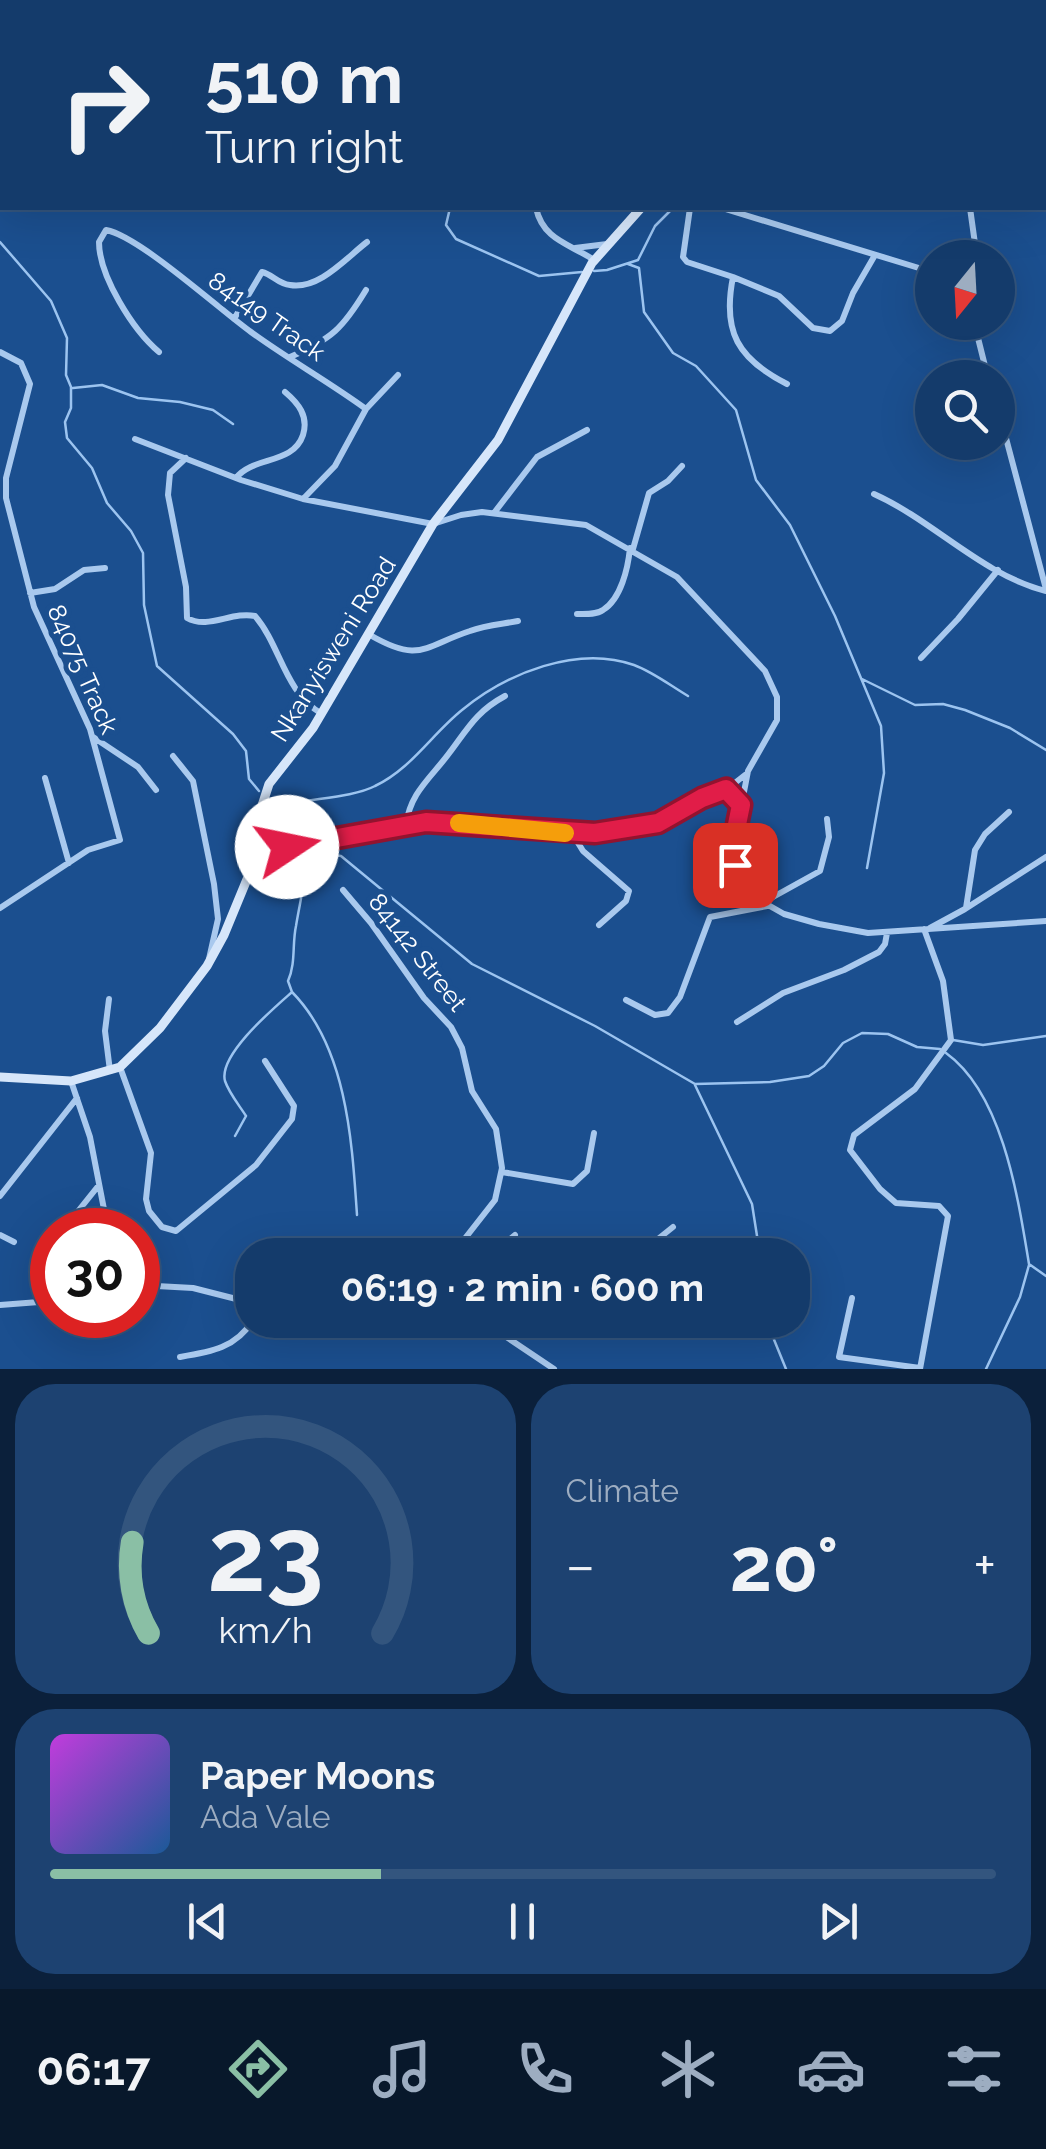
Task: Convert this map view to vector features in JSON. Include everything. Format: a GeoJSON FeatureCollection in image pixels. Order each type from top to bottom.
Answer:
{"type":"FeatureCollection","features":[{"type":"Feature","properties":{"kind":"street"},"geometry":{"type":"LineString","coordinates":[[537,210],[547,232],[594,260]]}},
{"type":"Feature","properties":{"kind":"street","name":"Nkanyisweni Road"},"geometry":{"type":"LineString","coordinates":[[115,1069],[160,1028],[209,962],[224,935],[258,848],[258,816],[266,791],[322,714],[434,524],[498,440],[594,260],[639,210]]}},
{"type":"Feature","properties":{"kind":"street"},"geometry":{"type":"LineString","coordinates":[[690,210],[682,257],[687,262],[779,296],[813,328],[830,331],[842,321],[875,255]]}},
{"type":"Feature","properties":{"kind":"street"},"geometry":{"type":"LineString","coordinates":[[729,210],[915,267]]}},
{"type":"Feature","properties":{"kind":"street"},"geometry":{"type":"LineString","coordinates":[[970,210],[974,240]]}},
{"type":"Feature","properties":{"kind":"street","name":"84149 Track"},"geometry":{"type":"LineString","coordinates":[[159,352],[133,323],[103,265],[99,242],[106,230],[122,235],[149,253],[234,319],[366,409]]}},
{"type":"Feature","properties":{"kind":"street"},"geometry":{"type":"LineString","coordinates":[[234,319],[262,272],[286,285],[309,284],[367,242]]}},
{"type":"Feature","properties":{"kind":"street"},"geometry":{"type":"LineString","coordinates":[[573,249],[608,244]]}},
{"type":"Feature","properties":{"kind":"street"},"geometry":{"type":"LineString","coordinates":[[733,277],[729,311],[736,342],[750,361],[787,384]]}},
{"type":"Feature","properties":{"kind":"street"},"geometry":{"type":"LineString","coordinates":[[290,357],[339,331],[366,290]]}},
{"type":"Feature","properties":{"kind":"street","name":"84075 Track"},"geometry":{"type":"LineString","coordinates":[[0,352],[21,363],[30,384],[5,490],[30,592],[36,614],[93,737],[120,840],[95,847],[69,863]]}},
{"type":"Feature","properties":{"kind":"street"},"geometry":{"type":"LineString","coordinates":[[303,499],[335,466],[366,409],[398,375]]}},
{"type":"Feature","properties":{"kind":"street"},"geometry":{"type":"LineString","coordinates":[[236,478],[243,470],[291,452],[299,443],[305,421],[299,406],[285,392]]}},
{"type":"Feature","properties":{"kind":"street"},"geometry":{"type":"LineString","coordinates":[[494,513],[537,457],[586,430]]}},
{"type":"Feature","properties":{"kind":"street"},"geometry":{"type":"LineString","coordinates":[[135,438],[236,478],[303,499],[434,524],[470,513],[578,522],[632,549],[689,588],[771,680],[777,697],[777,720],[748,771],[732,849],[744,881],[765,904],[849,932],[886,933],[1046,921]]}},
{"type":"Feature","properties":{"kind":"street"},"geometry":{"type":"LineString","coordinates":[[186,458],[170,473],[168,495],[186,588],[187,618],[202,623],[245,614],[255,616],[296,692],[322,714]]}},
{"type":"Feature","properties":{"kind":"street"},"geometry":{"type":"LineString","coordinates":[[874,494],[910,512],[998,570],[1026,585],[1046,590],[1012,460]]}},
{"type":"Feature","properties":{"kind":"street"},"geometry":{"type":"LineString","coordinates":[[577,614],[596,613],[607,607],[626,572],[648,493],[668,481],[682,466]]}},
{"type":"Feature","properties":{"kind":"street"},"geometry":{"type":"LineString","coordinates":[[30,592],[54,588],[81,570],[105,568]]}},
{"type":"Feature","properties":{"kind":"street"},"geometry":{"type":"LineString","coordinates":[[921,658],[998,570]]}},
{"type":"Feature","properties":{"kind":"street"},"geometry":{"type":"LineString","coordinates":[[370,635],[398,648],[422,650],[471,630],[518,622]]}},
{"type":"Feature","properties":{"kind":"street"},"geometry":{"type":"LineString","coordinates":[[406,825],[416,793],[461,733],[486,708],[505,696]]}},
{"type":"Feature","properties":{"kind":"street"},"geometry":{"type":"LineString","coordinates":[[93,737],[138,767],[156,790]]}},
{"type":"Feature","properties":{"kind":"street"},"geometry":{"type":"LineString","coordinates":[[173,756],[193,781],[214,884],[218,919],[209,962]]}},
{"type":"Feature","properties":{"kind":"street"},"geometry":{"type":"LineString","coordinates":[[258,848],[294,846],[406,825],[453,822],[572,833],[652,825],[726,789],[748,771]]}},
{"type":"Feature","properties":{"kind":"street"},"geometry":{"type":"LineString","coordinates":[[0,907],[69,863],[45,778]]}},
{"type":"Feature","properties":{"kind":"street"},"geometry":{"type":"LineString","coordinates":[[726,789],[741,805]]}},
{"type":"Feature","properties":{"kind":"street"},"geometry":{"type":"LineString","coordinates":[[966,909],[975,850],[985,834],[1009,812]]}},
{"type":"Feature","properties":{"kind":"street"},"geometry":{"type":"LineString","coordinates":[[626,1000],[655,1015],[668,1014],[680,997],[710,917],[765,904],[820,871],[829,836],[827,819]]}},
{"type":"Feature","properties":{"kind":"street"},"geometry":{"type":"LineString","coordinates":[[572,833],[583,851],[629,891],[626,901],[599,925]]}},
{"type":"Feature","properties":{"kind":"street"},"geometry":{"type":"LineString","coordinates":[[926,929],[966,909],[1046,857]]}},
{"type":"Feature","properties":{"kind":"street","name":"84142 Street"},"geometry":{"type":"LineString","coordinates":[[343,890],[458,1038],[472,1092],[496,1129],[502,1172]]}},
{"type":"Feature","properties":{"kind":"street"},"geometry":{"type":"LineString","coordinates":[[852,1298],[839,1357],[920,1369],[948,1216],[939,1206],[905,1205],[888,1197],[852,1155],[850,1143],[862,1127],[915,1089],[950,1040],[943,980],[926,929]]}},
{"type":"Feature","properties":{"kind":"street"},"geometry":{"type":"LineString","coordinates":[[737,1022],[783,993],[879,952],[886,933]]}},
{"type":"Feature","properties":{"kind":"street"},"geometry":{"type":"LineString","coordinates":[[108,999],[105,1031],[115,1069],[151,1153],[146,1198],[149,1211],[162,1227],[176,1231],[186,1227],[226,1186],[256,1165],[292,1119],[294,1106],[265,1061]]}},
{"type":"Feature","properties":{"kind":"street"},"geometry":{"type":"LineString","coordinates":[[0,1077],[71,1080],[115,1069]]}},
{"type":"Feature","properties":{"kind":"street"},"geometry":{"type":"LineString","coordinates":[[71,1080],[104,1208]]}},
{"type":"Feature","properties":{"kind":"street"},"geometry":{"type":"LineString","coordinates":[[0,1196],[77,1098]]}},
{"type":"Feature","properties":{"kind":"street"},"geometry":{"type":"LineString","coordinates":[[466,1238],[490,1209],[502,1172],[573,1184],[587,1171],[594,1133]]}},
{"type":"Feature","properties":{"kind":"street"},"geometry":{"type":"LineString","coordinates":[[81,1208],[100,1184]]}},
{"type":"Feature","properties":{"kind":"street"},"geometry":{"type":"LineString","coordinates":[[659,1238],[672,1227]]}},
{"type":"Feature","properties":{"kind":"street"},"geometry":{"type":"LineString","coordinates":[[0,1235],[14,1242]]}},
{"type":"Feature","properties":{"kind":"street"},"geometry":{"type":"LineString","coordinates":[[512,1238],[515,1235]]}},
{"type":"Feature","properties":{"kind":"street"},"geometry":{"type":"LineString","coordinates":[[160,1286],[193,1288],[235,1299]]}},
{"type":"Feature","properties":{"kind":"street"},"geometry":{"type":"LineString","coordinates":[[0,1305],[30,1303]]}},
{"type":"Feature","properties":{"kind":"street"},"geometry":{"type":"LineString","coordinates":[[180,1356],[227,1347],[240,1338]]}},
{"type":"Feature","properties":{"kind":"street"},"geometry":{"type":"LineString","coordinates":[[508,1338],[554,1369]]}},
{"type":"Feature","properties":{"kind":"waterway"},"geometry":{"type":"LineString","coordinates":[[450,210],[446,225],[456,239],[539,276],[582,272]]}},
{"type":"Feature","properties":{"kind":"waterway"},"geometry":{"type":"LineString","coordinates":[[594,271],[638,260],[655,226],[671,210]]}},
{"type":"Feature","properties":{"kind":"waterway"},"geometry":{"type":"LineString","coordinates":[[0,242],[51,301],[67,338],[66,375],[71,387],[71,408],[65,422],[67,438],[92,468],[107,503],[131,531],[143,553],[144,605],[157,666],[233,734],[246,751],[249,779],[259,791]]}},
{"type":"Feature","properties":{"kind":"waterway"},"geometry":{"type":"LineString","coordinates":[[628,264],[639,268],[644,312],[673,353],[696,366],[736,410],[756,480],[790,525],[835,616],[881,726],[884,773],[867,868]]}},
{"type":"Feature","properties":{"kind":"waterway"},"geometry":{"type":"LineString","coordinates":[[73,388],[102,385],[138,398],[180,402],[213,410],[233,424]]}},
{"type":"Feature","properties":{"kind":"waterway"},"geometry":{"type":"LineString","coordinates":[[284,805],[375,786],[400,770],[451,719],[480,697],[544,666],[589,658],[612,660],[641,668],[688,696]]}},
{"type":"Feature","properties":{"kind":"waterway"},"geometry":{"type":"LineString","coordinates":[[862,679],[915,705],[943,704],[965,710],[1010,728],[1046,750]]}},
{"type":"Feature","properties":{"kind":"waterway"},"geometry":{"type":"LineString","coordinates":[[289,806],[296,808],[303,821],[303,841]]}},
{"type":"Feature","properties":{"kind":"waterway"},"geometry":{"type":"LineString","coordinates":[[306,851],[341,856],[472,964],[595,1026],[695,1084],[770,1082],[809,1076],[824,1066],[843,1043],[862,1033],[888,1034],[917,1047],[940,1049]]}},
{"type":"Feature","properties":{"kind":"waterway"},"geometry":{"type":"LineString","coordinates":[[235,1136],[246,1116],[225,1081],[225,1070],[249,1033],[292,992],[288,981],[306,854]]}},
{"type":"Feature","properties":{"kind":"waterway"},"geometry":{"type":"LineString","coordinates":[[292,992],[325,1040],[335,1068],[349,1127],[357,1215]]}},
{"type":"Feature","properties":{"kind":"waterway"},"geometry":{"type":"LineString","coordinates":[[953,1040],[983,1045],[1046,1036]]}},
{"type":"Feature","properties":{"kind":"waterway"},"geometry":{"type":"LineString","coordinates":[[946,1053],[965,1071],[994,1120],[1013,1179],[1029,1264],[1046,1276]]}},
{"type":"Feature","properties":{"kind":"waterway"},"geometry":{"type":"LineString","coordinates":[[695,1085],[752,1204],[757,1238]]}},
{"type":"Feature","properties":{"kind":"waterway"},"geometry":{"type":"LineString","coordinates":[[986,1369],[1020,1297],[1029,1265]]}},
{"type":"Feature","properties":{"kind":"waterway"},"geometry":{"type":"LineString","coordinates":[[773,1338],[786,1369]]}},
{"type":"Feature","properties":{"kind":"slow traffic"},"geometry":{"type":"LineString","coordinates":[[459,823],[565,833]]}},
{"type":"Feature","properties":{"kind":"route"},"geometry":{"type":"LineString","coordinates":[[287,847],[426,822],[572,833],[641,827],[658,823],[726,789],[741,805],[732,849],[735,865]]}}]}
